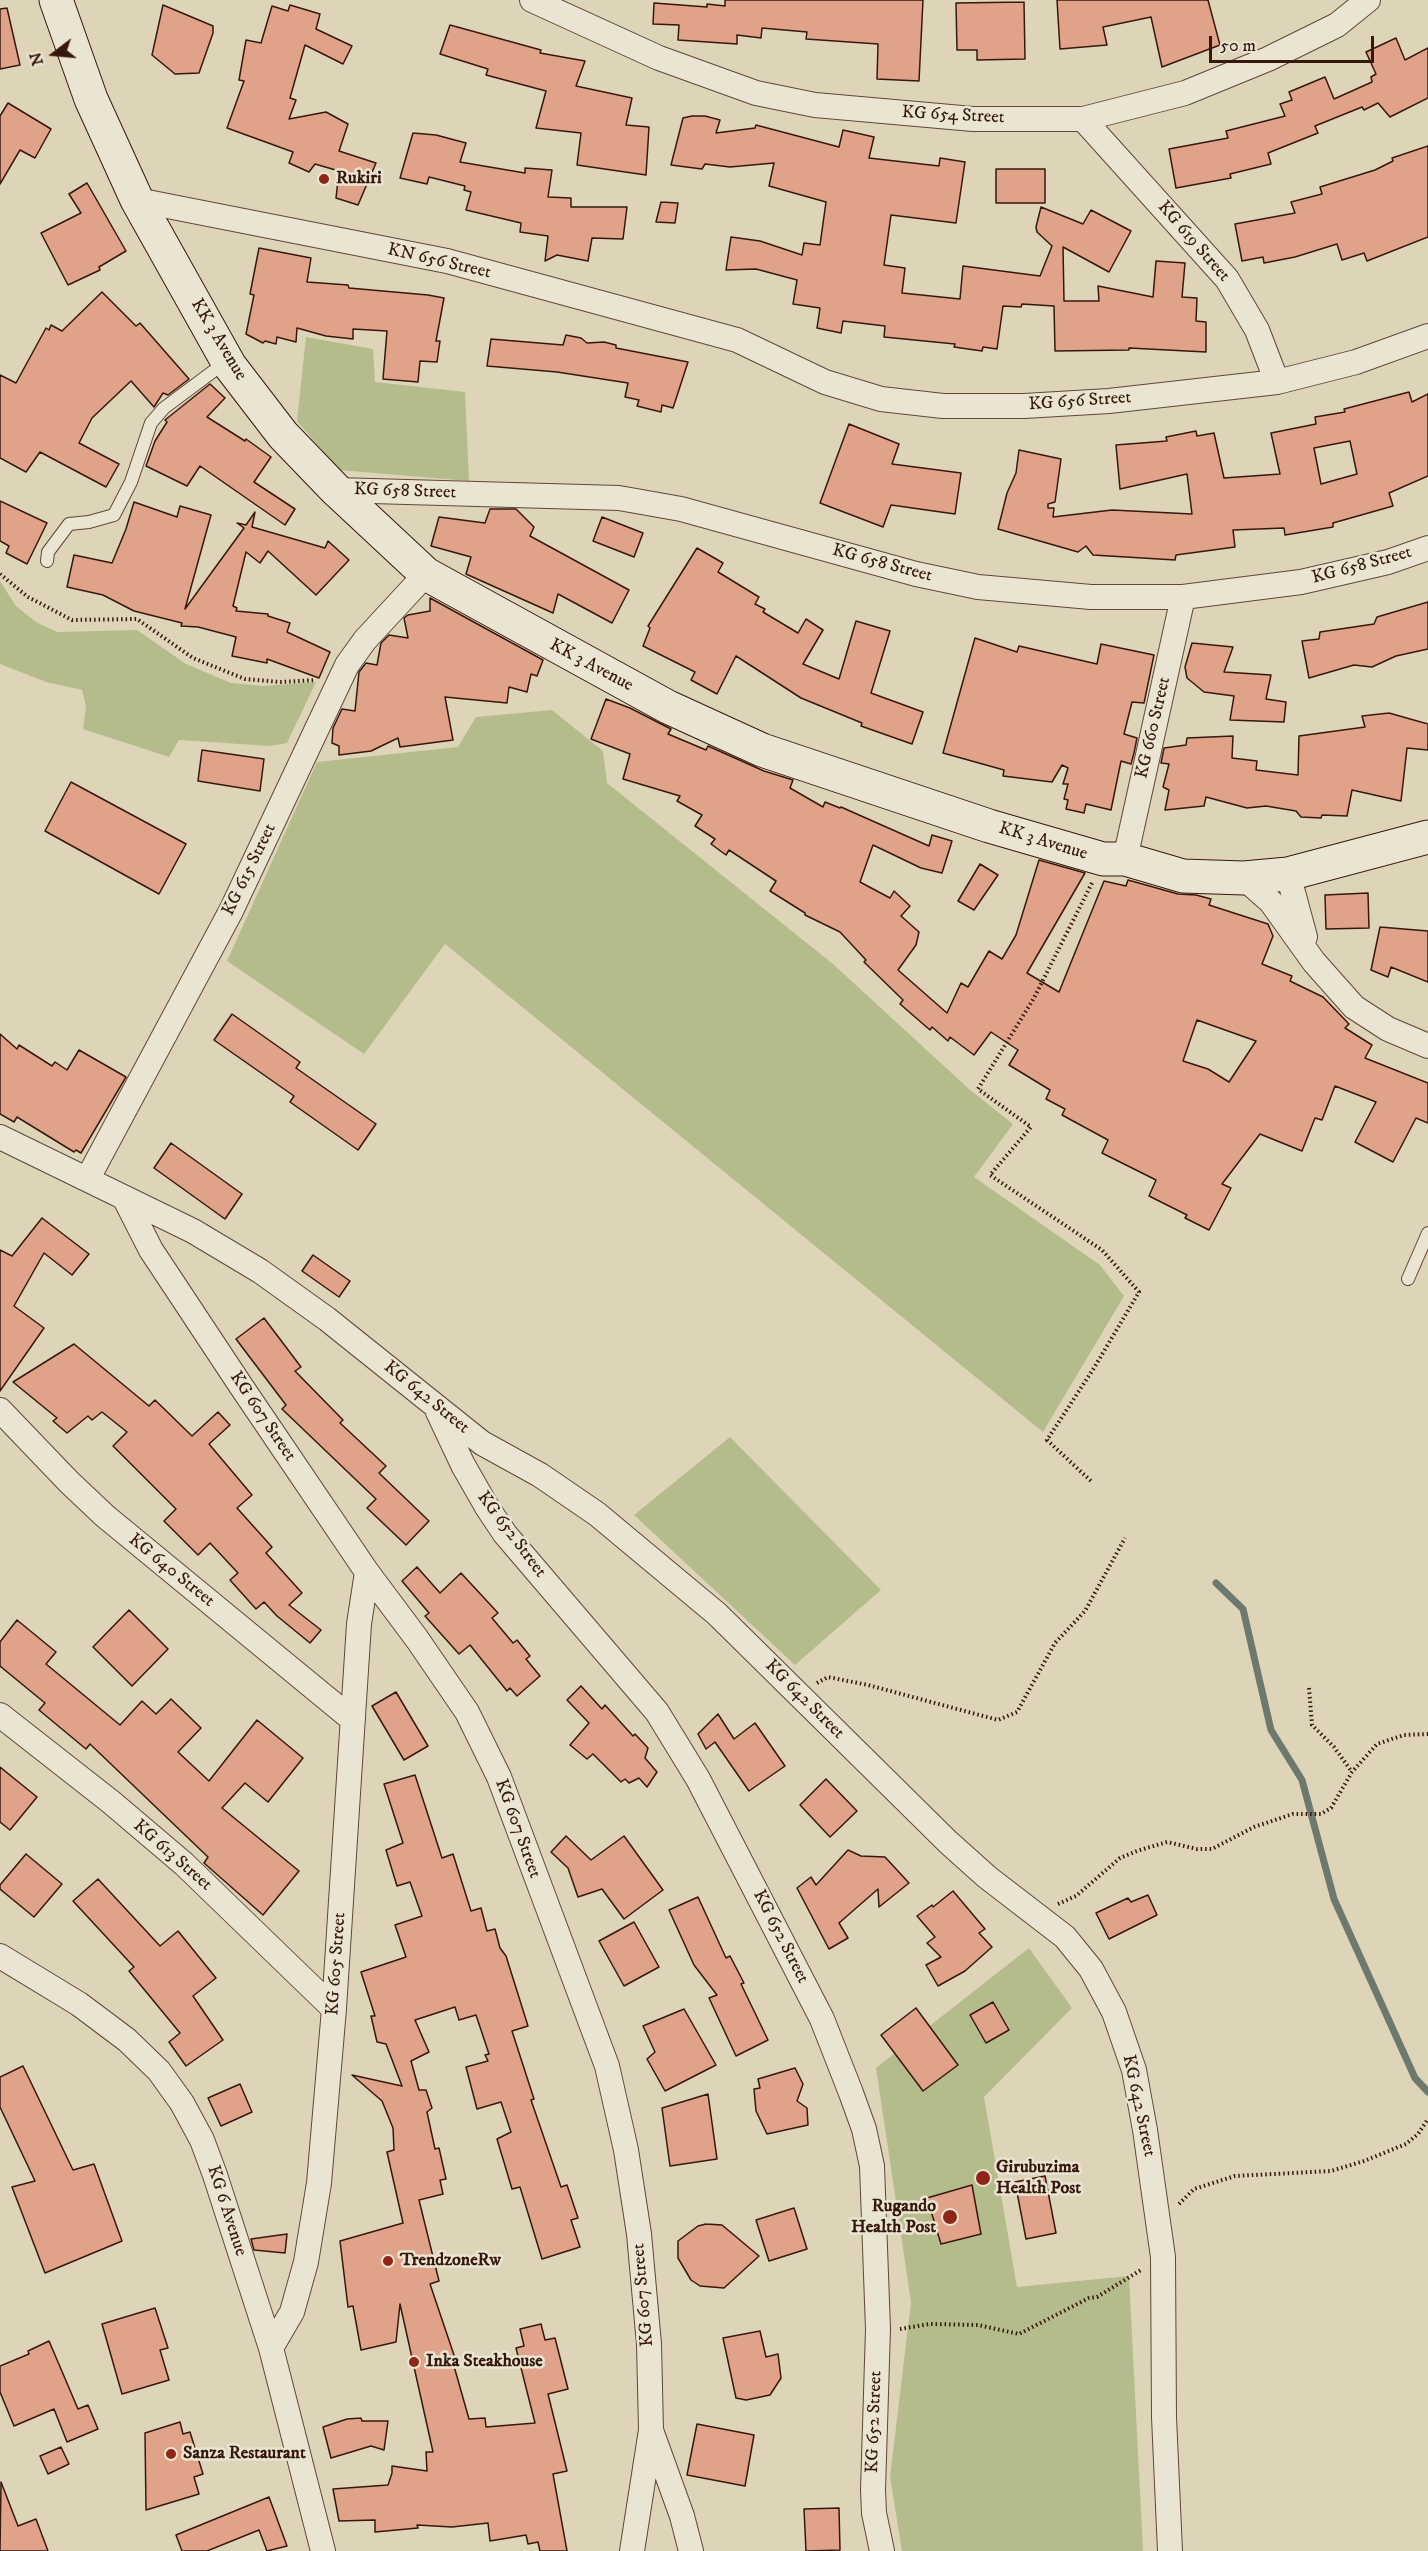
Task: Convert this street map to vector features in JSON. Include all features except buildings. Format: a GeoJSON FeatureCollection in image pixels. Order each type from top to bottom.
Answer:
{"type":"FeatureCollection","features":[{"type":"Feature","properties":{"kind":"street","name":"KK 3 Avenue"},"geometry":{"type":"LineString","coordinates":[[56,0],[91,99],[136,200],[228,361],[283,435],[336,490],[426,574],[668,707],[762,750],[989,826],[1114,859],[1183,876],[1244,878],[1288,874],[1428,837]]}},
{"type":"Feature","properties":{"kind":"street","name":"KG 654 Street"},"geometry":{"type":"LineString","coordinates":[[532,0],[659,58],[756,93],[815,105],[962,118],[1083,119],[1185,93],[1268,59],[1337,25],[1368,0]]}},
{"type":"Feature","properties":{"kind":"street","name":"KG 619 Street"},"geometry":{"type":"LineString","coordinates":[[1083,119],[1227,279],[1257,330],[1277,382]]}},
{"type":"Feature","properties":{"kind":"street","name":"KN 656 Street"},"geometry":{"type":"LineString","coordinates":[[136,200],[447,261],[737,340]]}},
{"type":"Feature","properties":{"kind":"street","name":"KG 656 Street"},"geometry":{"type":"LineString","coordinates":[[737,340],[825,382],[881,399],[943,406],[1024,406],[1109,401],[1277,382],[1356,362],[1428,336]]}},
{"type":"Feature","properties":{"kind":"street","name":"KG 658 Street"},"geometry":{"type":"LineString","coordinates":[[336,490],[619,498],[681,509],[916,574],[978,587],[1091,597],[1183,597],[1300,582],[1388,561],[1428,548]]}},
{"type":"Feature","properties":{"kind":"street","name":"KG 615 Street"},"geometry":{"type":"LineString","coordinates":[[88,1178],[231,911],[341,678],[365,640],[426,574]]}},
{"type":"Feature","properties":{"kind":"street","name":"KG 660 Street"},"geometry":{"type":"LineString","coordinates":[[1114,859],[1183,597]]}},
{"type":"Feature","properties":{"kind":"street"},"geometry":{"type":"LineString","coordinates":[[1288,874],[1300,925],[1314,962]]}},
{"type":"Feature","properties":{"kind":"street"},"geometry":{"type":"LineString","coordinates":[[1244,878],[1271,902],[1314,962],[1354,1007],[1388,1029],[1428,1046]]}},
{"type":"Feature","properties":{"kind":"street","name":"KG 642 Street"},"geometry":{"type":"LineString","coordinates":[[0,1137],[88,1178],[193,1232],[260,1271],[327,1318],[482,1443],[540,1475],[597,1514],[717,1614],[948,1842],[987,1876],[1065,1937],[1091,1969],[1114,2012],[1134,2070],[1160,2224],[1164,2417],[1170,2551]]}},
{"type":"Feature","properties":{"kind":"street","name":"KG 607 Street"},"geometry":{"type":"LineString","coordinates":[[125,1199],[151,1250],[367,1572],[467,1712],[499,1777],[607,2066],[626,2150],[639,2234],[649,2344],[651,2430],[632,2551]]}},
{"type":"Feature","properties":{"kind":"street","name":"KG 652 Street"},"geometry":{"type":"LineString","coordinates":[[436,1408],[463,1465],[505,1534],[663,1722],[698,1779],[735,1848],[822,2019],[864,2130],[872,2166],[878,2329],[873,2490],[874,2513],[882,2551]]}},
{"type":"Feature","properties":{"kind":"street","name":"KG 640 Street"},"geometry":{"type":"LineString","coordinates":[[0,1410],[105,1516],[352,1720]]}},
{"type":"Feature","properties":{"kind":"street","name":"KG 605 Street"},"geometry":{"type":"LineString","coordinates":[[271,2348],[292,2312],[306,2262],[319,2183],[334,2009],[359,1624],[367,1572]]}},
{"type":"Feature","properties":{"kind":"street","name":"KG 613 Street"},"geometry":{"type":"LineString","coordinates":[[0,1715],[111,1802],[184,1864],[334,2009]]}},
{"type":"Feature","properties":{"kind":"street","name":"KG 6 Avenue"},"geometry":{"type":"LineString","coordinates":[[0,1956],[79,2004],[127,2040],[159,2071],[182,2103],[202,2140],[215,2175],[271,2348],[323,2551]]}},
{"type":"Feature","properties":{"kind":"street"},"geometry":{"type":"LineString","coordinates":[[651,2430],[682,2516],[691,2551]]}},
{"type":"Feature","properties":{"kind":"lane"},"geometry":{"type":"LineString","coordinates":[[47,561],[48,552],[69,524],[89,522],[114,515],[131,483],[152,423],[164,408],[228,361]]}},
{"type":"Feature","properties":{"kind":"lane"},"geometry":{"type":"LineString","coordinates":[[1408,1279],[1428,1233]]}},
{"type":"Feature","properties":{"kind":"path"},"geometry":{"type":"LineString","coordinates":[[0,574],[28,597],[72,620],[137,619],[193,658],[245,679],[280,682],[341,678]]}},
{"type":"Feature","properties":{"kind":"path"},"geometry":{"type":"LineString","coordinates":[[1092,1482],[1047,1440],[1094,1368],[1138,1292],[1102,1250],[990,1175],[1031,1127],[978,1089],[1034,998],[1065,940],[1114,859]]}},
{"type":"Feature","properties":{"kind":"path"},"geometry":{"type":"LineString","coordinates":[[797,1692],[828,1677],[868,1685],[998,1720],[1017,1712],[1054,1643],[1085,1611],[1125,1538]]}},
{"type":"Feature","properties":{"kind":"path"},"geometry":{"type":"LineString","coordinates":[[1309,1689],[1312,1725],[1334,1747],[1352,1772]]}},
{"type":"Feature","properties":{"kind":"path"},"geometry":{"type":"LineString","coordinates":[[1036,1914],[1076,1896],[1120,1858],[1137,1851],[1167,1842],[1197,1850],[1212,1849],[1254,1827],[1293,1814],[1321,1814],[1331,1808],[1352,1772],[1377,1744],[1404,1735],[1428,1734]]}},
{"type":"Feature","properties":{"kind":"path"},"geometry":{"type":"LineString","coordinates":[[1160,2224],[1194,2189],[1235,2176],[1331,2171],[1406,2144],[1418,2134],[1428,2120]]}},
{"type":"Feature","properties":{"kind":"path"},"geometry":{"type":"LineString","coordinates":[[878,2329],[891,2331],[930,2324],[978,2325],[1020,2334],[1089,2298],[1097,2297],[1162,2257]]}},
{"type":"Feature","properties":{"kind":"green space"},"geometry":{"type":"Polygon","coordinates":[[[306,337],[373,349],[375,382],[465,392],[469,481],[339,470],[297,421],[306,337]]]}},
{"type":"Feature","properties":{"kind":"green space"},"geometry":{"type":"Polygon","coordinates":[[[0,581],[16,606],[36,622],[57,632],[137,630],[186,664],[231,683],[263,686],[316,682],[287,743],[270,746],[179,740],[169,757],[83,729],[86,706],[82,690],[46,682],[0,664],[0,581]]]}},
{"type":"Feature","properties":{"kind":"green space"},"geometry":{"type":"Polygon","coordinates":[[[552,710],[603,751],[607,783],[833,964],[969,1089],[1013,1124],[974,1177],[1100,1265],[1124,1296],[1043,1432],[445,944],[364,1054],[227,961],[317,762],[458,747],[476,717],[552,710]]]}},
{"type":"Feature","properties":{"kind":"green space"},"geometry":{"type":"Polygon","coordinates":[[[730,1437],[881,1590],[795,1665],[634,1515],[730,1437]]]}},
{"type":"Feature","properties":{"kind":"green space"},"geometry":{"type":"Polygon","coordinates":[[[1029,1948],[1072,2008],[984,2097],[1017,2287],[1129,2276],[1143,2551],[902,2551],[890,2477],[911,2302],[876,2068],[1029,1948]]]}},
{"type":"Feature","properties":{"kind":"waterway"},"geometry":{"type":"LineString","coordinates":[[1216,1583],[1243,1609],[1271,1730],[1302,1780],[1334,1899],[1415,2078],[1428,2092]]}},
{"type":"Feature","properties":{"kind":"place","name":"Rukiri"},"geometry":{"type":"Point","coordinates":[324,179]}},
{"type":"Feature","properties":{"kind":"place","name":"Girubuzima Health Post"},"geometry":{"type":"Point","coordinates":[983,2178]}},
{"type":"Feature","properties":{"kind":"place","name":"Rugando Health Post"},"geometry":{"type":"Point","coordinates":[950,2217]}},
{"type":"Feature","properties":{"kind":"place","name":"TrendzoneRw"},"geometry":{"type":"Point","coordinates":[388,2261]}},
{"type":"Feature","properties":{"kind":"place","name":"Inka Steakhouse"},"geometry":{"type":"Point","coordinates":[414,2362]}},
{"type":"Feature","properties":{"kind":"place","name":"Sanza Restaurant"},"geometry":{"type":"Point","coordinates":[171,2454]}}]}
